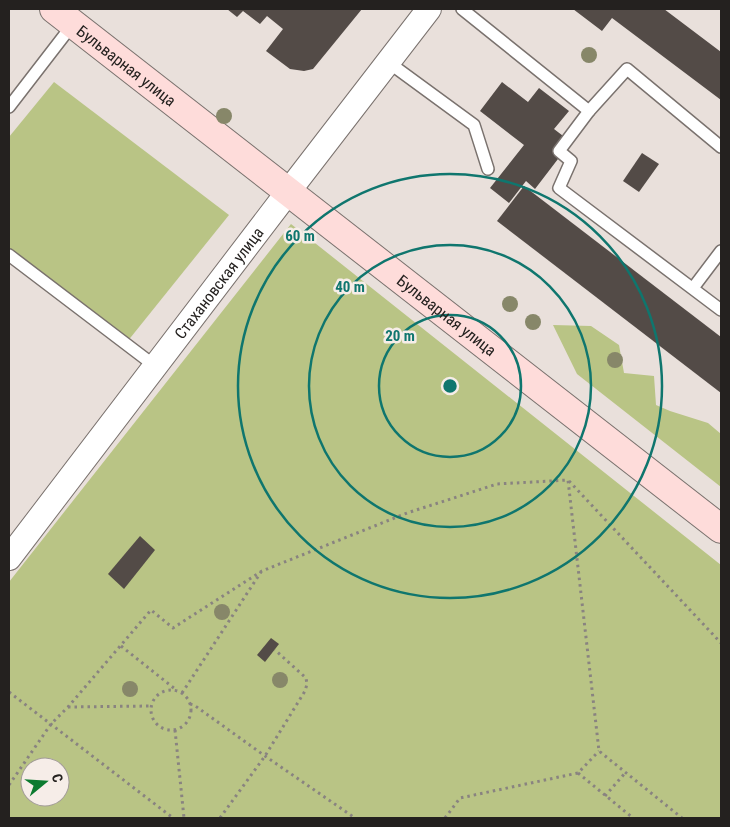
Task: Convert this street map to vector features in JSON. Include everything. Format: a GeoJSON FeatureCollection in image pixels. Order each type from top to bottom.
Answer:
{"type":"FeatureCollection","features":[{"type":"Feature","properties":{"kind":"main road","name":"Бульварная улица"},"geometry":{"type":"LineString","coordinates":[[64,16],[721,529]]}},
{"type":"Feature","properties":{"kind":"street","name":"Стахановская улица"},"geometry":{"type":"LineString","coordinates":[[9,558],[429,9]]}},
{"type":"Feature","properties":{"kind":"lane"},"geometry":{"type":"LineString","coordinates":[[462,9],[589,111]]}},
{"type":"Feature","properties":{"kind":"lane"},"geometry":{"type":"LineString","coordinates":[[9,107],[64,16]]}},
{"type":"Feature","properties":{"kind":"lane"},"geometry":{"type":"LineString","coordinates":[[388,62],[474,124],[488,168]]}},
{"type":"Feature","properties":{"kind":"lane"},"geometry":{"type":"LineString","coordinates":[[721,147],[627,69],[589,111],[559,151],[571,161],[560,188],[721,310]]}},
{"type":"Feature","properties":{"kind":"lane"},"geometry":{"type":"LineString","coordinates":[[693,288],[721,251]]}},
{"type":"Feature","properties":{"kind":"lane"},"geometry":{"type":"LineString","coordinates":[[9,255],[155,366]]}},
{"type":"Feature","properties":{"kind":"path"},"geometry":{"type":"LineString","coordinates":[[9,785],[52,724],[151,610],[173,628],[262,570],[406,513],[497,484],[568,480]]}},
{"type":"Feature","properties":{"kind":"path"},"geometry":{"type":"LineString","coordinates":[[568,480],[721,643]]}},
{"type":"Feature","properties":{"kind":"path"},"geometry":{"type":"LineString","coordinates":[[568,480],[598,751],[682,818]]}},
{"type":"Feature","properties":{"kind":"path"},"geometry":{"type":"LineString","coordinates":[[182,693],[262,570]]}},
{"type":"Feature","properties":{"kind":"path"},"geometry":{"type":"LineString","coordinates":[[121,646],[175,690]]}},
{"type":"Feature","properties":{"kind":"path"},"geometry":{"type":"LineString","coordinates":[[220,818],[265,756],[305,691],[306,678],[275,650]]}},
{"type":"Feature","properties":{"kind":"path"},"geometry":{"type":"LineString","coordinates":[[169,689],[182,693],[190,704],[191,711],[190,718],[186,723],[181,728],[175,730],[162,729],[156,725],[150,713],[150,706],[157,694],[169,689]]}},
{"type":"Feature","properties":{"kind":"path"},"geometry":{"type":"LineString","coordinates":[[9,692],[172,818]]}},
{"type":"Feature","properties":{"kind":"path"},"geometry":{"type":"LineString","coordinates":[[190,704],[355,818]]}},
{"type":"Feature","properties":{"kind":"path"},"geometry":{"type":"LineString","coordinates":[[68,707],[150,706]]}},
{"type":"Feature","properties":{"kind":"path"},"geometry":{"type":"LineString","coordinates":[[175,730],[184,818]]}},
{"type":"Feature","properties":{"kind":"path"},"geometry":{"type":"LineString","coordinates":[[445,818],[460,798],[578,773],[598,751]]}},
{"type":"Feature","properties":{"kind":"path"},"geometry":{"type":"LineString","coordinates":[[605,796],[626,772]]}},
{"type":"Feature","properties":{"kind":"path"},"geometry":{"type":"LineString","coordinates":[[578,773],[633,818]]}},
{"type":"Feature","properties":{"kind":"green space"},"geometry":{"type":"Polygon","coordinates":[[[54,82],[229,215],[127,342],[9,248],[9,137],[54,82]]]}},
{"type":"Feature","properties":{"kind":"green space"},"geometry":{"type":"Polygon","coordinates":[[[291,224],[721,565],[721,818],[9,818],[9,582],[291,224]]]}},
{"type":"Feature","properties":{"kind":"green space"},"geometry":{"type":"Polygon","coordinates":[[[553,325],[591,326],[619,345],[624,373],[654,376],[656,405],[708,423],[721,434],[721,487],[577,374],[553,325]]]}},
{"type":"Feature","properties":{"kind":"building"},"geometry":{"type":"Polygon","coordinates":[[[227,9],[362,9],[313,69],[304,71],[290,69],[266,51],[283,29],[267,16],[260,24],[243,11],[237,17],[227,9]]]}},
{"type":"Feature","properties":{"kind":"building"},"geometry":{"type":"Polygon","coordinates":[[[573,9],[664,9],[721,52],[721,100],[612,18],[602,31],[573,9]]]}},
{"type":"Feature","properties":{"kind":"building"},"geometry":{"type":"Polygon","coordinates":[[[502,82],[528,102],[539,88],[569,111],[554,129],[571,142],[535,189],[526,181],[509,203],[490,188],[524,145],[480,111],[502,82]]]}},
{"type":"Feature","properties":{"kind":"building"},"geometry":{"type":"Polygon","coordinates":[[[642,153],[659,164],[639,192],[623,181],[642,153]]]}},
{"type":"Feature","properties":{"kind":"building"},"geometry":{"type":"Polygon","coordinates":[[[524,186],[721,337],[721,393],[497,221],[524,186]]]}},
{"type":"Feature","properties":{"kind":"building"},"geometry":{"type":"Polygon","coordinates":[[[140,536],[155,550],[124,589],[108,574],[140,536]]]}},
{"type":"Feature","properties":{"kind":"building"},"geometry":{"type":"Polygon","coordinates":[[[271,638],[279,644],[265,662],[257,655],[271,638]]]}}]}
